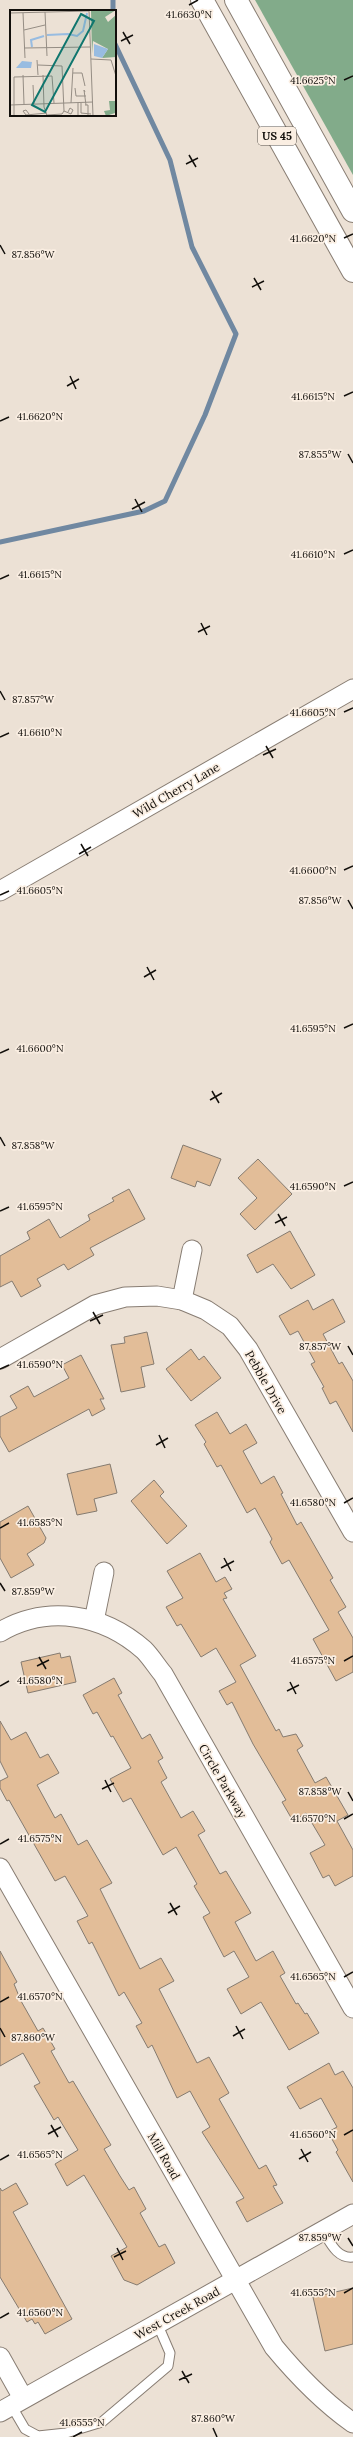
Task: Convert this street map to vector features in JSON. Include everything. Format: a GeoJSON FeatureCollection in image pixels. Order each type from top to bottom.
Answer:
{"type":"FeatureCollection","features":[{"type":"Feature","properties":{"kind":"highway","name":"US 45"},"geometry":{"type":"LineString","coordinates":[[202,0],[353,271]]}},
{"type":"Feature","properties":{"kind":"highway","name":"US 45"},"geometry":{"type":"LineString","coordinates":[[236,0],[353,211]]}},
{"type":"Feature","properties":{"kind":"street","name":"Wild Cherry Lane"},"geometry":{"type":"LineString","coordinates":[[0,891],[353,689]]}},
{"type":"Feature","properties":{"kind":"street"},"geometry":{"type":"LineString","coordinates":[[182,1300],[192,1250]]}},
{"type":"Feature","properties":{"kind":"street","name":"Pebble Drive"},"geometry":{"type":"LineString","coordinates":[[0,1359],[95,1305],[124,1297],[157,1296],[182,1300],[206,1310],[230,1326],[248,1349],[353,1532]]}},
{"type":"Feature","properties":{"kind":"street"},"geometry":{"type":"LineString","coordinates":[[94,1621],[104,1572]]}},
{"type":"Feature","properties":{"kind":"street","name":"Circle Parkway"},"geometry":{"type":"LineString","coordinates":[[0,1632],[15,1623],[40,1615],[70,1616],[94,1621],[122,1634],[145,1651],[163,1674],[353,2008]]}},
{"type":"Feature","properties":{"kind":"street","name":"Mill Road"},"geometry":{"type":"LineString","coordinates":[[0,1868],[274,2347],[300,2378],[329,2406],[353,2423]]}},
{"type":"Feature","properties":{"kind":"street","name":"West Creek Road"},"geometry":{"type":"LineString","coordinates":[[12,2405],[353,2214]]}},
{"type":"Feature","properties":{"kind":"street"},"geometry":{"type":"LineString","coordinates":[[0,2357],[12,2405]]}},
{"type":"Feature","properties":{"kind":"lane"},"geometry":{"type":"LineString","coordinates":[[323,2231],[336,2251],[348,2258],[353,2257]]}},
{"type":"Feature","properties":{"kind":"lane"},"geometry":{"type":"LineString","coordinates":[[12,2405],[25,2429],[38,2436],[66,2433],[102,2422],[168,2366],[170,2352],[157,2324]]}},
{"type":"Feature","properties":{"kind":"green space"},"geometry":{"type":"Polygon","coordinates":[[[255,0],[353,0],[353,175],[255,0]]]}},
{"type":"Feature","properties":{"kind":"building"},"geometry":{"type":"Polygon","coordinates":[[[183,1145],[221,1159],[210,1186],[197,1181],[195,1187],[171,1178],[183,1145]]]}},
{"type":"Feature","properties":{"kind":"building"},"geometry":{"type":"Polygon","coordinates":[[[258,1159],[292,1194],[255,1230],[240,1214],[257,1198],[238,1178],[258,1159]]]}},
{"type":"Feature","properties":{"kind":"building"},"geometry":{"type":"Polygon","coordinates":[[[129,1189],[145,1219],[90,1248],[94,1255],[68,1270],[64,1264],[37,1279],[41,1286],[21,1297],[12,1281],[0,1287],[0,1256],[30,1239],[27,1232],[49,1219],[60,1238],[90,1220],[88,1215],[114,1201],[112,1198],[129,1189]]]}},
{"type":"Feature","properties":{"kind":"building"},"geometry":{"type":"Polygon","coordinates":[[[290,1231],[315,1275],[291,1289],[273,1264],[257,1273],[247,1255],[290,1231]]]}},
{"type":"Feature","properties":{"kind":"building"},"geometry":{"type":"Polygon","coordinates":[[[333,1299],[345,1322],[323,1334],[339,1364],[342,1362],[353,1381],[353,1432],[336,1401],[330,1404],[322,1388],[324,1387],[311,1364],[315,1362],[298,1331],[290,1335],[279,1316],[308,1300],[313,1310],[333,1299]]]}},
{"type":"Feature","properties":{"kind":"building"},"geometry":{"type":"Polygon","coordinates":[[[147,1332],[154,1364],[141,1367],[145,1387],[121,1392],[111,1345],[125,1343],[124,1337],[147,1332]]]}},
{"type":"Feature","properties":{"kind":"building"},"geometry":{"type":"Polygon","coordinates":[[[191,1349],[199,1360],[204,1356],[221,1378],[191,1401],[166,1369],[191,1349]]]}},
{"type":"Feature","properties":{"kind":"building"},"geometry":{"type":"Polygon","coordinates":[[[81,1355],[104,1399],[100,1399],[105,1409],[92,1416],[89,1409],[9,1452],[0,1436],[0,1417],[17,1408],[10,1396],[28,1386],[34,1397],[69,1378],[62,1365],[81,1355]]]}},
{"type":"Feature","properties":{"kind":"building"},"geometry":{"type":"Polygon","coordinates":[[[217,1412],[230,1434],[246,1424],[257,1443],[243,1451],[261,1484],[274,1476],[283,1493],[281,1494],[297,1525],[301,1522],[333,1578],[330,1580],[346,1607],[338,1612],[353,1638],[353,1672],[336,1681],[313,1639],[329,1630],[289,1560],[282,1564],[270,1542],[272,1539],[255,1508],[247,1513],[221,1465],[217,1467],[204,1444],[206,1442],[195,1425],[217,1412]]]}},
{"type":"Feature","properties":{"kind":"building"},"geometry":{"type":"Polygon","coordinates":[[[110,1464],[117,1493],[94,1499],[97,1511],[77,1515],[67,1474],[110,1464]]]}},
{"type":"Feature","properties":{"kind":"building"},"geometry":{"type":"Polygon","coordinates":[[[154,1480],[164,1492],[160,1496],[187,1526],[167,1544],[131,1501],[154,1480]]]}},
{"type":"Feature","properties":{"kind":"building"},"geometry":{"type":"Polygon","coordinates":[[[28,1506],[46,1538],[44,1543],[27,1554],[34,1565],[11,1578],[0,1558],[0,1522],[28,1506]]]}},
{"type":"Feature","properties":{"kind":"building"},"geometry":{"type":"Polygon","coordinates":[[[200,1553],[216,1582],[225,1577],[232,1589],[224,1593],[227,1598],[223,1599],[256,1656],[240,1665],[276,1731],[279,1729],[283,1737],[296,1734],[303,1746],[297,1750],[315,1783],[326,1777],[348,1815],[337,1821],[353,1850],[353,1876],[335,1886],[329,1875],[323,1878],[310,1853],[325,1845],[306,1813],[293,1821],[282,1802],[286,1800],[253,1744],[232,1702],[227,1705],[219,1691],[236,1682],[216,1648],[201,1657],[181,1624],[177,1626],[166,1607],[183,1598],[167,1571],[200,1553]]]}},
{"type":"Feature","properties":{"kind":"building"},"geometry":{"type":"Polygon","coordinates":[[[60,1653],[61,1658],[70,1656],[76,1682],[28,1693],[21,1662],[60,1653]]]}},
{"type":"Feature","properties":{"kind":"building"},"geometry":{"type":"Polygon","coordinates":[[[114,1678],[122,1693],[118,1695],[142,1739],[150,1734],[163,1758],[158,1761],[167,1778],[161,1782],[181,1818],[193,1811],[205,1831],[198,1835],[220,1874],[226,1871],[251,1913],[235,1922],[256,1961],[273,1951],[285,1973],[280,1976],[296,2004],[298,2003],[305,2014],[307,2013],[319,2033],[289,2050],[261,2002],[241,2014],[227,1989],[249,1977],[234,1951],[224,1957],[203,1917],[210,1913],[194,1886],[197,1884],[176,1847],[163,1855],[131,1798],[123,1802],[110,1779],[131,1768],[113,1736],[111,1737],[97,1712],[93,1714],[83,1695],[114,1678]]]}},
{"type":"Feature","properties":{"kind":"building"},"geometry":{"type":"Polygon","coordinates":[[[0,1721],[11,1740],[26,1732],[40,1758],[48,1754],[59,1773],[37,1785],[55,1818],[61,1814],[78,1845],[87,1840],[112,1883],[100,1889],[140,1969],[161,1958],[174,1981],[159,1989],[197,2063],[209,2057],[229,2093],[219,2099],[259,2169],[266,2165],[277,2185],[273,2186],[283,2203],[247,2222],[236,2202],[244,2198],[202,2132],[210,2127],[190,2091],[177,2098],[152,2045],[148,2048],[136,2026],[142,2023],[124,1992],[119,1996],[92,1942],[89,1944],[77,1921],[88,1916],[65,1876],[55,1881],[9,1800],[7,1801],[0,1788],[0,1781],[8,1777],[0,1761],[0,1721]]]}},
{"type":"Feature","properties":{"kind":"building"},"geometry":{"type":"Polygon","coordinates":[[[0,1951],[17,1982],[14,1984],[21,2001],[38,2031],[43,2028],[55,2049],[51,2051],[69,2083],[73,2081],[111,2145],[104,2149],[129,2190],[134,2187],[146,2209],[140,2213],[159,2247],[165,2244],[175,2263],[137,2285],[124,2280],[111,2256],[127,2247],[84,2175],[67,2186],[55,2164],[78,2150],[58,2117],[54,2120],[34,2086],[40,2083],[23,2053],[0,2066],[0,1951]]]}},
{"type":"Feature","properties":{"kind":"building"},"geometry":{"type":"Polygon","coordinates":[[[329,2063],[335,2075],[343,2071],[353,2088],[353,2182],[336,2152],[338,2150],[328,2132],[337,2127],[321,2098],[300,2109],[287,2087],[329,2063]]]}},
{"type":"Feature","properties":{"kind":"building"},"geometry":{"type":"Polygon","coordinates":[[[16,2183],[28,2204],[13,2212],[72,2319],[45,2334],[38,2322],[35,2324],[32,2319],[27,2322],[0,2277],[0,2188],[2,2191],[16,2183]]]}},
{"type":"Feature","properties":{"kind":"building"},"geometry":{"type":"Polygon","coordinates":[[[353,2288],[353,2344],[325,2351],[313,2297],[353,2288]]]}},
{"type":"Feature","properties":{"kind":"waterway"},"geometry":{"type":"LineString","coordinates":[[113,0],[113,10]]}},
{"type":"Feature","properties":{"kind":"waterway"},"geometry":{"type":"LineString","coordinates":[[0,542],[144,511],[165,501],[205,415],[236,334],[192,247],[170,160],[116,46]]}}]}
